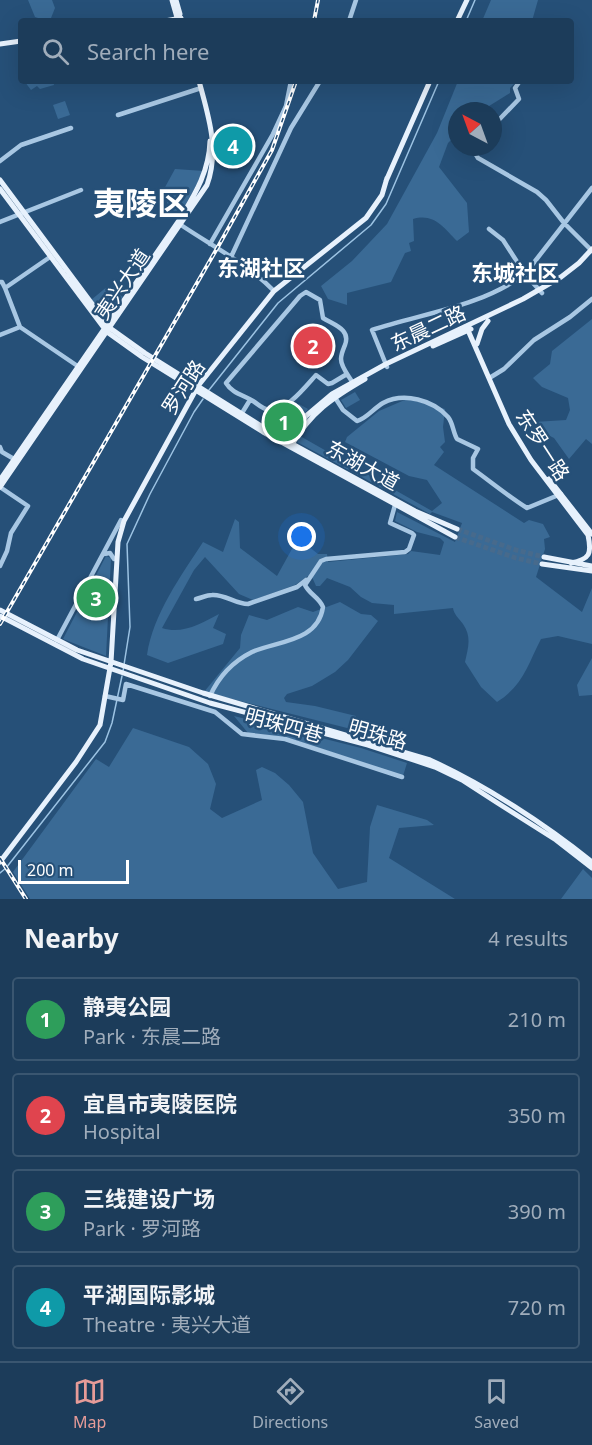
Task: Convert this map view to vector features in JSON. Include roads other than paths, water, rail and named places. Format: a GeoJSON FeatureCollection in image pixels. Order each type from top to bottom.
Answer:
{"type":"FeatureCollection","features":[{"type":"Feature","properties":{"kind":"main road"},"geometry":{"type":"LineString","coordinates":[[174,0],[179,18]]}},
{"type":"Feature","properties":{"kind":"main road"},"geometry":{"type":"LineString","coordinates":[[458,18],[467,0]]}},
{"type":"Feature","properties":{"kind":"main road"},"geometry":{"type":"LineString","coordinates":[[0,44],[18,41]]}},
{"type":"Feature","properties":{"kind":"main road","name":"夷兴大道"},"geometry":{"type":"LineString","coordinates":[[0,487],[200,187],[206,171],[209,129],[197,84]]}},
{"type":"Feature","properties":{"kind":"main road","name":"夷兴大道"},"geometry":{"type":"LineString","coordinates":[[0,480],[207,185],[212,163],[212,128],[198,84]]}},
{"type":"Feature","properties":{"kind":"main road","name":"罗河路"},"geometry":{"type":"LineString","coordinates":[[109,664],[115,542],[121,520],[195,387],[273,290],[360,224],[382,195],[387,178],[429,84]]}},
{"type":"Feature","properties":{"kind":"main road","name":"东湖大道"},"geometry":{"type":"LineString","coordinates":[[0,180],[50,257],[107,329],[214,400],[395,505],[455,537]]}},
{"type":"Feature","properties":{"kind":"main road","name":"东湖大道"},"geometry":{"type":"LineString","coordinates":[[0,189],[107,329]]}},
{"type":"Feature","properties":{"kind":"main road","name":"东晨二路"},"geometry":{"type":"LineString","coordinates":[[387,366],[488,321],[541,291],[592,251]]}},
{"type":"Feature","properties":{"kind":"main road","name":"东晨二路"},"geometry":{"type":"LineString","coordinates":[[289,444],[333,395],[541,291]]}},
{"type":"Feature","properties":{"kind":"main road"},"geometry":{"type":"LineString","coordinates":[[454,336],[476,344],[488,321]]}},
{"type":"Feature","properties":{"kind":"main road","name":"东罗一路"},"geometry":{"type":"LineString","coordinates":[[468,328],[523,442],[559,495],[592,534]]}},
{"type":"Feature","properties":{"kind":"main road","name":"东罗一路"},"geometry":{"type":"LineString","coordinates":[[476,344],[509,424],[588,535],[591,553],[586,558],[571,563]]}},
{"type":"Feature","properties":{"kind":"main road","name":"罗河路"},"geometry":{"type":"LineString","coordinates":[[0,861],[94,737],[100,725],[109,664],[118,542],[121,531],[124,521],[195,387]]}},
{"type":"Feature","properties":{"kind":"main road","name":"东湖大道"},"geometry":{"type":"LineString","coordinates":[[214,400],[242,414],[289,444],[423,515],[457,529]]}},
{"type":"Feature","properties":{"kind":"main road"},"geometry":{"type":"LineString","coordinates":[[544,557],[592,566]]}},
{"type":"Feature","properties":{"kind":"main road"},"geometry":{"type":"LineString","coordinates":[[542,564],[592,571]]}},
{"type":"Feature","properties":{"kind":"main road"},"geometry":{"type":"LineString","coordinates":[[0,610],[77,650],[136,674]]}},
{"type":"Feature","properties":{"kind":"main road"},"geometry":{"type":"LineString","coordinates":[[0,616],[83,659],[109,664]]}},
{"type":"Feature","properties":{"kind":"main road","name":"明珠路"},"geometry":{"type":"LineString","coordinates":[[136,674],[430,760],[490,792],[592,862]]}},
{"type":"Feature","properties":{"kind":"main road","name":"明珠路"},"geometry":{"type":"LineString","coordinates":[[136,674],[220,706],[368,745],[435,767],[462,780],[556,840],[592,868]]}},
{"type":"Feature","properties":{"kind":"street"},"geometry":{"type":"LineString","coordinates":[[350,18],[356,0]]}},
{"type":"Feature","properties":{"kind":"street"},"geometry":{"type":"LineString","coordinates":[[210,244],[273,134],[286,106],[290,84]]}},
{"type":"Feature","properties":{"kind":"street"},"geometry":{"type":"LineString","coordinates":[[231,257],[291,128],[318,84]]}},
{"type":"Feature","properties":{"kind":"street"},"geometry":{"type":"LineString","coordinates":[[502,117],[519,99],[515,88],[518,84]]}},
{"type":"Feature","properties":{"kind":"street"},"geometry":{"type":"LineString","coordinates":[[118,115],[198,89]]}},
{"type":"Feature","properties":{"kind":"street"},"geometry":{"type":"LineString","coordinates":[[0,161],[21,145],[71,128]]}},
{"type":"Feature","properties":{"kind":"street"},"geometry":{"type":"LineString","coordinates":[[477,156],[537,192],[564,224],[592,251]]}},
{"type":"Feature","properties":{"kind":"street"},"geometry":{"type":"LineString","coordinates":[[387,366],[372,330],[466,304],[504,287],[525,274],[592,188]]}},
{"type":"Feature","properties":{"kind":"street"},"geometry":{"type":"LineString","coordinates":[[0,222],[81,190]]}},
{"type":"Feature","properties":{"kind":"street"},"geometry":{"type":"LineString","coordinates":[[181,225],[231,257],[266,282],[273,290]]}},
{"type":"Feature","properties":{"kind":"street"},"geometry":{"type":"LineString","coordinates":[[489,229],[503,240],[525,274],[541,291]]}},
{"type":"Feature","properties":{"kind":"street"},"geometry":{"type":"LineString","coordinates":[[5,288],[50,257]]}},
{"type":"Feature","properties":{"kind":"street"},"geometry":{"type":"LineString","coordinates":[[0,282],[5,288],[20,327],[79,367]]}},
{"type":"Feature","properties":{"kind":"street"},"geometry":{"type":"LineString","coordinates":[[347,374],[328,384],[316,375],[297,397],[275,410],[267,410],[236,393],[226,383],[304,292],[320,300],[323,318],[345,331],[347,339],[341,359],[353,384]]}},
{"type":"Feature","properties":{"kind":"street"},"geometry":{"type":"LineString","coordinates":[[491,376],[504,369],[534,340],[570,317],[592,299]]}},
{"type":"Feature","properties":{"kind":"street"},"geometry":{"type":"LineString","coordinates":[[0,335],[20,327]]}},
{"type":"Feature","properties":{"kind":"street"},"geometry":{"type":"LineString","coordinates":[[333,395],[343,410],[357,421],[395,398],[407,397],[423,401],[449,418],[458,439],[478,449],[472,458],[473,469],[505,494],[527,508],[559,495]]}},
{"type":"Feature","properties":{"kind":"street"},"geometry":{"type":"LineString","coordinates":[[242,414],[250,400]]}},
{"type":"Feature","properties":{"kind":"street"},"geometry":{"type":"LineString","coordinates":[[0,447],[2,452],[14,459]]}},
{"type":"Feature","properties":{"kind":"street"},"geometry":{"type":"LineString","coordinates":[[0,487],[28,506],[11,533],[7,551],[0,566]]}},
{"type":"Feature","properties":{"kind":"street"},"geometry":{"type":"LineString","coordinates":[[196,599],[212,595],[223,596],[240,604],[248,604],[297,587],[323,560],[405,552],[409,549],[414,536],[390,523],[395,505]]}},
{"type":"Feature","properties":{"kind":"street","name":"罗河路"},"geometry":{"type":"LineString","coordinates":[[57,640],[121,520]]}},
{"type":"Feature","properties":{"kind":"street"},"geometry":{"type":"LineString","coordinates":[[102,556],[110,553],[114,559]]}},
{"type":"Feature","properties":{"kind":"street"},"geometry":{"type":"LineString","coordinates":[[210,696],[222,676],[240,659],[260,649],[299,638],[315,625],[323,607],[321,601],[306,588],[306,580]]}},
{"type":"Feature","properties":{"kind":"street","name":"明珠四巷"},"geometry":{"type":"LineString","coordinates":[[105,696],[123,700],[126,684],[215,712],[242,734],[285,739],[402,777]]}},
{"type":"Feature","properties":{"kind":"waterway"},"geometry":{"type":"LineString","coordinates":[[467,18],[475,0]]}},
{"type":"Feature","properties":{"kind":"waterway"},"geometry":{"type":"LineString","coordinates":[[209,390],[278,303],[371,225],[386,204],[438,84]]}},
{"type":"Feature","properties":{"kind":"waterway"},"geometry":{"type":"LineString","coordinates":[[123,671],[130,627],[127,544],[150,494],[203,399]]}},
{"type":"Feature","properties":{"kind":"waterway"},"geometry":{"type":"LineString","coordinates":[[0,873],[105,742],[112,723],[122,676]]}},
{"type":"Feature","properties":{"kind":"tunnel"},"geometry":{"type":"LineString","coordinates":[[457,529],[516,550],[544,557]]}},
{"type":"Feature","properties":{"kind":"tunnel"},"geometry":{"type":"LineString","coordinates":[[455,537],[516,558],[542,564]]}},
{"type":"Feature","properties":{"kind":"railway"},"geometry":{"type":"LineString","coordinates":[[315,18],[318,0]]}},
{"type":"Feature","properties":{"kind":"railway"},"geometry":{"type":"LineString","coordinates":[[0,624],[272,150],[295,84]]}},
{"type":"Feature","properties":{"kind":"railway"},"geometry":{"type":"LineString","coordinates":[[0,858],[26,899]]}},
{"type":"Feature","properties":{"kind":"place","name":"平湖国际影城"},"geometry":{"type":"Point","coordinates":[233,146]}},
{"type":"Feature","properties":{"kind":"place","name":"宜昌市夷陵医院"},"geometry":{"type":"Point","coordinates":[313,346]}},
{"type":"Feature","properties":{"kind":"place","name":"静夷公园"},"geometry":{"type":"Point","coordinates":[284,422]}},
{"type":"Feature","properties":{"kind":"place","name":"三线建设广场"},"geometry":{"type":"Point","coordinates":[96,598]}},
{"type":"Feature","properties":{"kind":"district","name":"夷陵区"},"geometry":{"type":"Point","coordinates":[141,202]}},
{"type":"Feature","properties":{"kind":"district","name":"东湖社区"},"geometry":{"type":"Point","coordinates":[261,267]}},
{"type":"Feature","properties":{"kind":"district","name":"东城社区"},"geometry":{"type":"Point","coordinates":[515,272]}}]}
